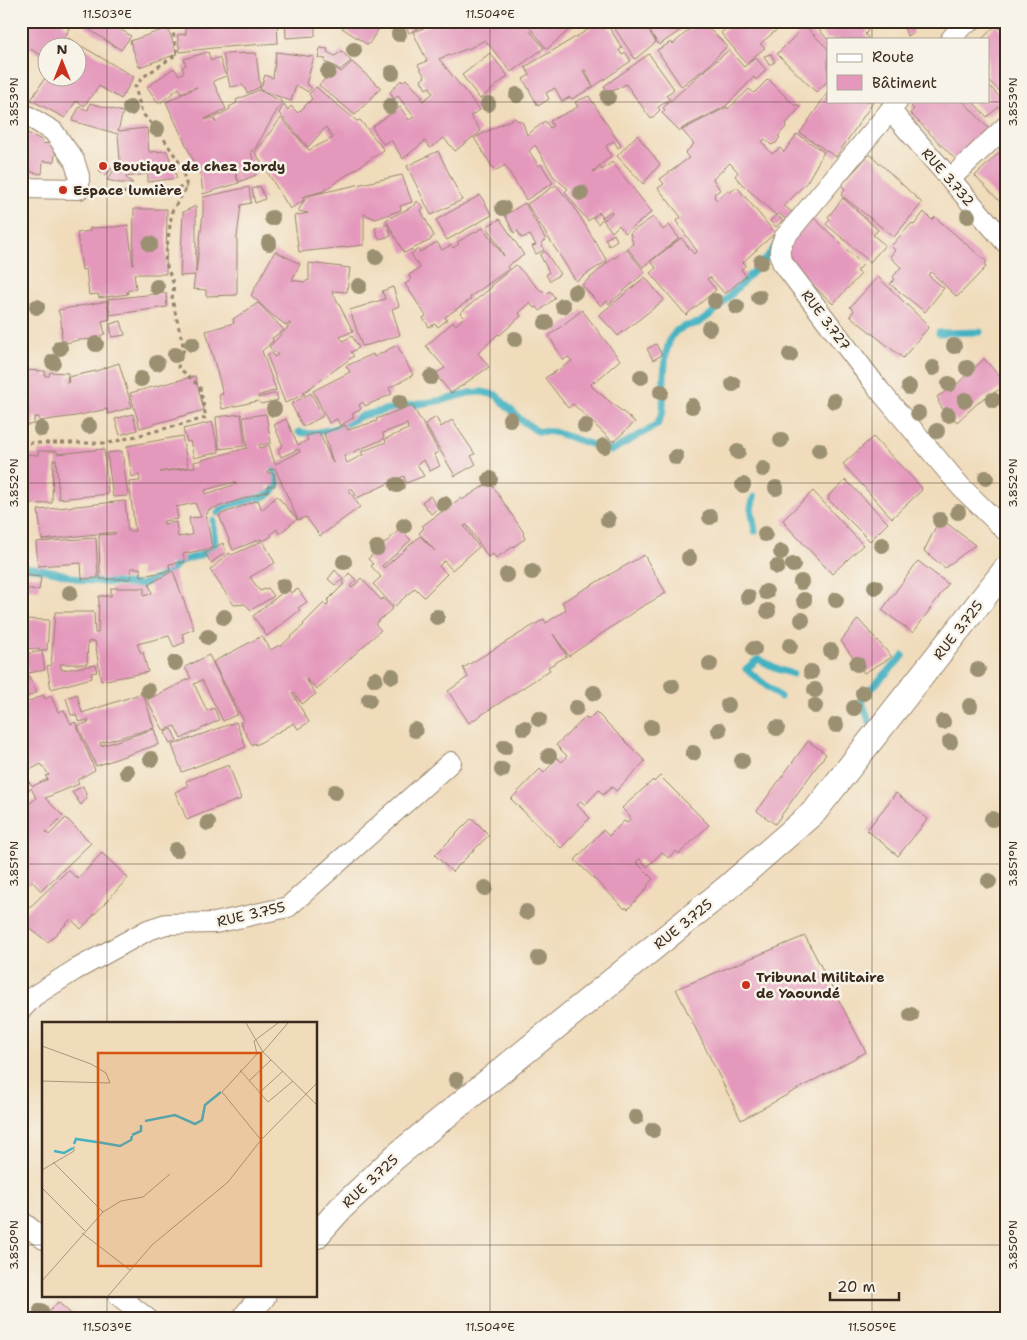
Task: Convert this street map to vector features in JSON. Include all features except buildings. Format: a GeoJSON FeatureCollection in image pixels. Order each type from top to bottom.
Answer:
{"type":"FeatureCollection","features":[{"type":"Feature","properties":{"kind":"street"},"geometry":{"type":"LineString","coordinates":[[952,38],[962,26],[971,21]]}},
{"type":"Feature","properties":{"kind":"street","name":"RUE 3.732"},"geometry":{"type":"LineString","coordinates":[[894,106],[950,179],[1006,243]]}},
{"type":"Feature","properties":{"kind":"street","name":"RUE 3.727"},"geometry":{"type":"LineString","coordinates":[[894,106],[784,238],[779,256],[880,391],[961,487],[1006,531]]}},
{"type":"Feature","properties":{"kind":"street"},"geometry":{"type":"LineString","coordinates":[[21,112],[53,131],[74,160],[79,176],[79,189],[21,188]]}},
{"type":"Feature","properties":{"kind":"street"},"geometry":{"type":"LineString","coordinates":[[950,179],[1006,126]]}},
{"type":"Feature","properties":{"kind":"street","name":"RUE 3.725"},"geometry":{"type":"LineString","coordinates":[[318,1234],[341,1208],[395,1157],[727,888],[814,811],[1006,569]]}},
{"type":"Feature","properties":{"kind":"street","name":"RUE 3.755"},"geometry":{"type":"LineString","coordinates":[[26,996],[148,930],[166,924],[215,923],[288,907],[451,762]]}},
{"type":"Feature","properties":{"kind":"street"},"geometry":{"type":"LineString","coordinates":[[21,1221],[42,1237]]}},
{"type":"Feature","properties":{"kind":"street"},"geometry":{"type":"LineString","coordinates":[[121,1298],[148,1319]]}},
{"type":"Feature","properties":{"kind":"street"},"geometry":{"type":"LineString","coordinates":[[244,1319],[261,1298]]}},
{"type":"Feature","properties":{"kind":"path"},"geometry":{"type":"LineString","coordinates":[[21,444],[109,443],[206,418],[200,387],[178,367],[184,349],[172,299],[174,285],[166,261],[172,211],[187,187],[181,165],[162,136],[142,113],[135,87],[143,77],[177,54],[171,21]]}},
{"type":"Feature","properties":{"kind":"path"},"geometry":{"type":"LineString","coordinates":[[79,189],[131,193],[187,187]]}},
{"type":"Feature","properties":{"kind":"waterway"},"geometry":{"type":"LineString","coordinates":[[299,432],[311,434],[340,427],[361,416],[393,408],[482,392],[496,395],[521,420],[537,431],[554,432],[611,451],[657,425],[663,411],[666,353],[670,339],[676,331],[699,323],[714,312],[776,246]]}},
{"type":"Feature","properties":{"kind":"waterway"},"geometry":{"type":"LineString","coordinates":[[939,333],[980,332]]}},
{"type":"Feature","properties":{"kind":"waterway"},"geometry":{"type":"LineString","coordinates":[[218,513],[230,505],[258,499],[271,493],[278,484],[271,460]]}},
{"type":"Feature","properties":{"kind":"waterway"},"geometry":{"type":"LineString","coordinates":[[754,497],[751,508],[755,531]]}},
{"type":"Feature","properties":{"kind":"waterway"},"geometry":{"type":"LineString","coordinates":[[34,568],[56,572],[81,580],[139,585],[152,581],[170,571],[181,561],[198,556],[213,548],[215,544],[213,521]]}},
{"type":"Feature","properties":{"kind":"waterway"},"geometry":{"type":"LineString","coordinates":[[21,566],[32,568]]}},
{"type":"Feature","properties":{"kind":"waterway"},"geometry":{"type":"LineString","coordinates":[[869,721],[861,699],[903,656]]}},
{"type":"Feature","properties":{"kind":"waterway"},"geometry":{"type":"LineString","coordinates":[[780,697],[746,669],[758,659],[793,674]]}},
{"type":"Feature","properties":{"kind":"place","name":"Boutique de chez Jordy"},"geometry":{"type":"Point","coordinates":[103,166]}},
{"type":"Feature","properties":{"kind":"place","name":"Espace lumière"},"geometry":{"type":"Point","coordinates":[63,190]}},
{"type":"Feature","properties":{"kind":"place","name":"Tribunal Militaire de Yaoundé"},"geometry":{"type":"Point","coordinates":[746,985]}}]}
